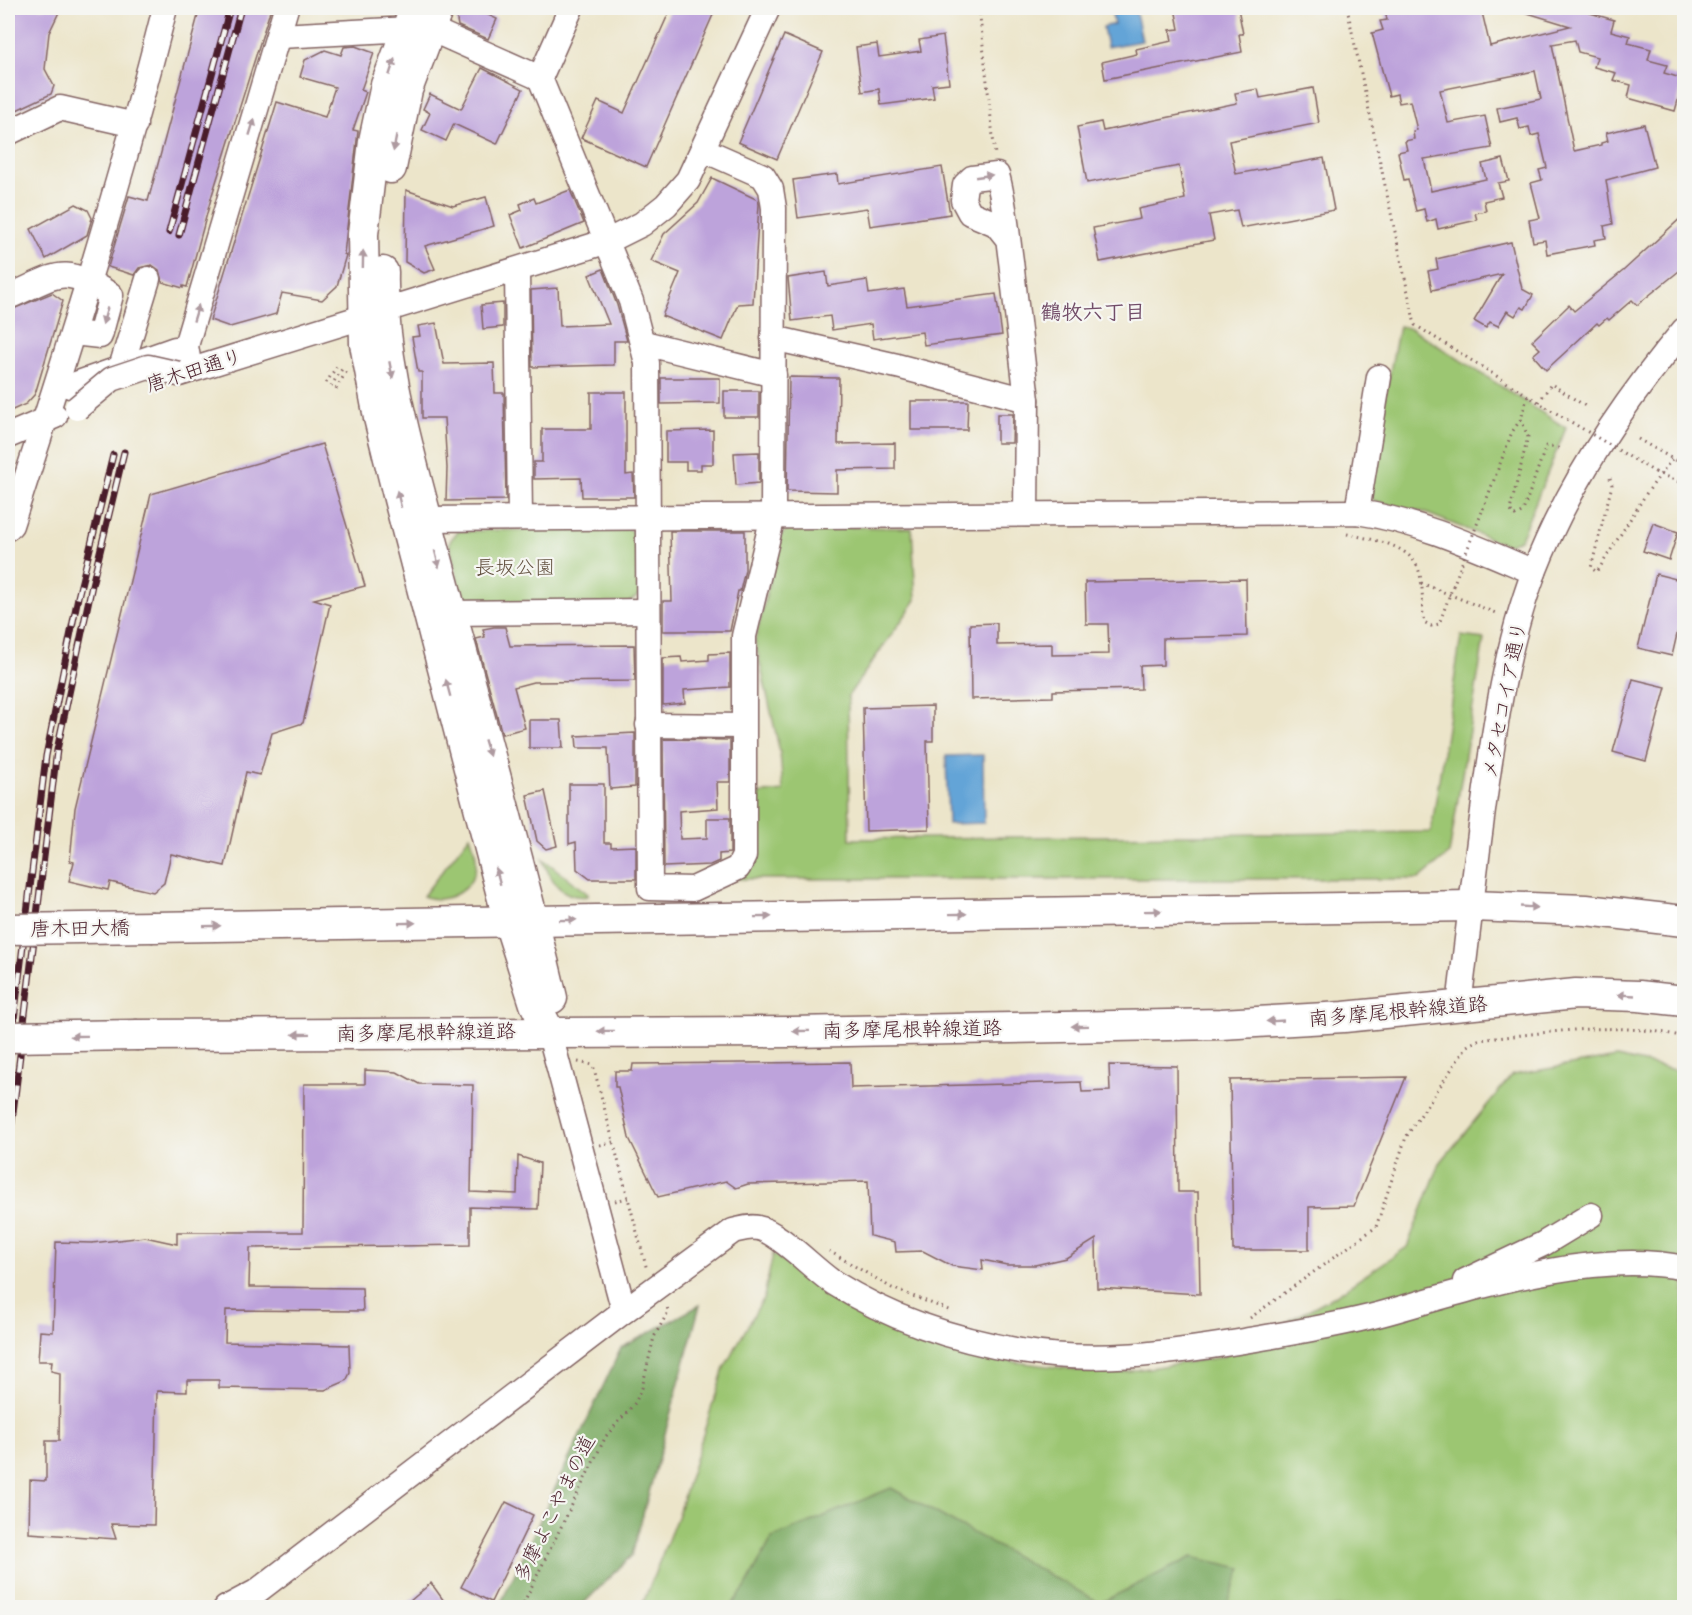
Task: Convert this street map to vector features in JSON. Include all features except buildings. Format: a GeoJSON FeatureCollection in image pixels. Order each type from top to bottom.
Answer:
{"type":"FeatureCollection","features":[{"type":"Feature","properties":{"kind":"main road"},"geometry":{"type":"LineString","coordinates":[[422,18],[386,85],[374,141],[363,234],[373,314],[369,371],[379,418],[522,922]]}},
{"type":"Feature","properties":{"kind":"main road"},"geometry":{"type":"LineString","coordinates":[[373,314],[389,360],[451,613],[522,922],[535,1004],[549,1031]]}},
{"type":"Feature","properties":{"kind":"main road"},"geometry":{"type":"LineString","coordinates":[[522,922],[1471,906],[1586,910],[1684,921]]}},
{"type":"Feature","properties":{"kind":"main road","name":"唐木田大橋"},"geometry":{"type":"LineString","coordinates":[[8,929],[522,922]]}},
{"type":"Feature","properties":{"kind":"main road","name":"南多摩尾根幹線道路"},"geometry":{"type":"LineString","coordinates":[[8,1036],[549,1031],[792,1032],[1221,1024],[1344,1017],[1576,994],[1639,996],[1684,1001]]}},
{"type":"Feature","properties":{"kind":"street"},"geometry":{"type":"LineString","coordinates":[[89,282],[135,125],[165,8]]}},
{"type":"Feature","properties":{"kind":"street"},"geometry":{"type":"LineString","coordinates":[[184,372],[188,339],[280,36],[286,8]]}},
{"type":"Feature","properties":{"kind":"street"},"geometry":{"type":"LineString","coordinates":[[540,78],[571,8]]}},
{"type":"Feature","properties":{"kind":"street","name":"唐木田通り"},"geometry":{"type":"LineString","coordinates":[[8,436],[68,401],[184,372],[517,271],[608,241],[642,224],[666,205],[688,180],[704,150],[768,8]]}},
{"type":"Feature","properties":{"kind":"street"},"geometry":{"type":"LineString","coordinates":[[280,36],[422,18],[540,78],[631,301],[644,343],[647,363],[650,888],[693,889],[738,868],[744,856],[744,636],[773,516],[774,375],[771,189],[763,176],[704,150]]}},
{"type":"Feature","properties":{"kind":"street"},"geometry":{"type":"LineString","coordinates":[[8,133],[60,108],[135,125]]}},
{"type":"Feature","properties":{"kind":"street"},"geometry":{"type":"LineString","coordinates":[[1008,239],[996,224],[970,213],[963,200],[965,185],[972,178],[997,175],[1008,239],[1027,400],[1026,514]]}},
{"type":"Feature","properties":{"kind":"street"},"geometry":{"type":"LineString","coordinates":[[517,271],[520,517]]}},
{"type":"Feature","properties":{"kind":"street"},"geometry":{"type":"LineString","coordinates":[[8,297],[60,274],[75,275],[111,295],[100,336],[74,333],[68,401],[8,528]]}},
{"type":"Feature","properties":{"kind":"street"},"geometry":{"type":"LineString","coordinates":[[120,369],[148,279]]}},
{"type":"Feature","properties":{"kind":"street","name":"メタセコイア通り"},"geometry":{"type":"LineString","coordinates":[[1459,1006],[1495,724],[1517,626],[1534,572],[1576,483],[1613,422],[1684,330]]}},
{"type":"Feature","properties":{"kind":"street"},"geometry":{"type":"LineString","coordinates":[[773,338],[897,366],[1027,400]]}},
{"type":"Feature","properties":{"kind":"street"},"geometry":{"type":"LineString","coordinates":[[644,343],[774,375]]}},
{"type":"Feature","properties":{"kind":"street"},"geometry":{"type":"LineString","coordinates":[[68,401],[120,369],[176,349]]}},
{"type":"Feature","properties":{"kind":"street"},"geometry":{"type":"LineString","coordinates":[[1357,512],[1378,377]]}},
{"type":"Feature","properties":{"kind":"street"},"geometry":{"type":"LineString","coordinates":[[427,519],[1357,512],[1416,524],[1534,572]]}},
{"type":"Feature","properties":{"kind":"street"},"geometry":{"type":"LineString","coordinates":[[451,613],[647,611]]}},
{"type":"Feature","properties":{"kind":"street"},"geometry":{"type":"LineString","coordinates":[[648,725],[743,726]]}},
{"type":"Feature","properties":{"kind":"street"},"geometry":{"type":"LineString","coordinates":[[549,1031],[624,1311]]}},
{"type":"Feature","properties":{"kind":"street"},"geometry":{"type":"LineString","coordinates":[[1425,1300],[1543,1244],[1591,1215]]}},
{"type":"Feature","properties":{"kind":"street"},"geometry":{"type":"LineString","coordinates":[[226,1608],[256,1592],[624,1311],[733,1231],[747,1227],[760,1228],[834,1283],[887,1311],[941,1333],[985,1345],[1032,1353],[1110,1358],[1324,1328],[1425,1300],[1592,1265],[1642,1264],[1684,1268]]}},
{"type":"Feature","properties":{"kind":"path"},"geometry":{"type":"LineString","coordinates":[[979,8],[997,175]]}},
{"type":"Feature","properties":{"kind":"path"},"geometry":{"type":"LineString","coordinates":[[1347,8],[1415,325],[1655,472],[1684,484]]}},
{"type":"Feature","properties":{"kind":"path"},"geometry":{"type":"LineString","coordinates":[[326,383],[339,363]]}},
{"type":"Feature","properties":{"kind":"path"},"geometry":{"type":"LineString","coordinates":[[331,386],[344,366]]}},
{"type":"Feature","properties":{"kind":"path"},"geometry":{"type":"LineString","coordinates":[[336,389],[349,368]]}},
{"type":"Feature","properties":{"kind":"path"},"geometry":{"type":"LineString","coordinates":[[1539,402],[1551,384],[1587,407]]}},
{"type":"Feature","properties":{"kind":"path"},"geometry":{"type":"LineString","coordinates":[[1337,532],[1383,542],[1408,554],[1416,564],[1421,583],[1424,622],[1431,626],[1439,624],[1512,432],[1521,419],[1528,395]]}},
{"type":"Feature","properties":{"kind":"path"},"geometry":{"type":"LineString","coordinates":[[1521,419],[1528,437],[1510,510],[1515,516],[1523,511],[1546,446],[1563,449]]}},
{"type":"Feature","properties":{"kind":"path"},"geometry":{"type":"LineString","coordinates":[[1638,439],[1680,463]]}},
{"type":"Feature","properties":{"kind":"path"},"geometry":{"type":"LineString","coordinates":[[1610,478],[1612,485],[1591,568],[1597,572],[1646,494],[1672,459]]}},
{"type":"Feature","properties":{"kind":"path"},"geometry":{"type":"LineString","coordinates":[[1421,583],[1499,615]]}},
{"type":"Feature","properties":{"kind":"path"},"geometry":{"type":"LineString","coordinates":[[1248,1319],[1377,1227],[1407,1137],[1467,1046],[1478,1040],[1571,1030],[1661,1031],[1684,1037]]}},
{"type":"Feature","properties":{"kind":"path"},"geometry":{"type":"LineString","coordinates":[[578,1062],[593,1065],[648,1275]]}},
{"type":"Feature","properties":{"kind":"path"},"geometry":{"type":"LineString","coordinates":[[599,1145],[613,1142]]}},
{"type":"Feature","properties":{"kind":"path"},"geometry":{"type":"LineString","coordinates":[[612,1202],[628,1198]]}},
{"type":"Feature","properties":{"kind":"path"},"geometry":{"type":"LineString","coordinates":[[827,1250],[892,1288],[954,1312]]}},
{"type":"Feature","properties":{"kind":"path","name":"多摩よこやまの道"},"geometry":{"type":"LineString","coordinates":[[521,1608],[606,1436],[635,1403],[642,1388],[654,1336],[668,1312],[667,1303]]}},
{"type":"Feature","properties":{"kind":"green space"},"geometry":{"type":"Polygon","coordinates":[[[1399,326],[1412,329],[1566,428],[1520,540],[1506,545],[1423,512],[1374,501],[1367,489],[1399,326]]]}},
{"type":"Feature","properties":{"kind":"green space"},"geometry":{"type":"Polygon","coordinates":[[[792,526],[912,528],[916,600],[848,696],[850,839],[1431,832],[1461,636],[1484,639],[1449,854],[1419,879],[736,879],[755,866],[756,794],[783,791],[780,752],[755,641],[781,535],[792,526]]]}},
{"type":"Feature","properties":{"kind":"green space","name":"長坂公園"},"geometry":{"type":"Polygon","coordinates":[[[628,528],[639,538],[639,595],[628,603],[471,604],[462,599],[449,542],[458,531],[628,528]]]}},
{"type":"Feature","properties":{"kind":"green space"},"geometry":{"type":"Polygon","coordinates":[[[470,835],[476,860],[475,872],[471,881],[465,888],[450,897],[432,899],[423,896],[470,835]]]}},
{"type":"Feature","properties":{"kind":"green space"},"geometry":{"type":"Polygon","coordinates":[[[543,859],[588,896],[571,895],[565,892],[549,875],[543,859]]]}},
{"type":"Feature","properties":{"kind":"green space"},"geometry":{"type":"Polygon","coordinates":[[[1617,1057],[1684,1072],[1684,1607],[641,1608],[677,1517],[724,1368],[764,1297],[773,1254],[836,1298],[977,1357],[1109,1374],[1222,1357],[1336,1295],[1407,1247],[1440,1163],[1512,1075],[1617,1057]]]}},
{"type":"Feature","properties":{"kind":"green space"},"geometry":{"type":"Polygon","coordinates":[[[700,1305],[632,1555],[580,1607],[499,1607],[621,1348],[700,1305]]]}},
{"type":"Feature","properties":{"kind":"green space"},"geometry":{"type":"Polygon","coordinates":[[[891,1488],[1100,1603],[1192,1557],[1242,1568],[1226,1607],[897,1608],[876,1603],[872,1608],[730,1607],[745,1588],[772,1538],[891,1488]]]}},
{"type":"Feature","properties":{"kind":"water"},"geometry":{"type":"Polygon","coordinates":[[[1111,8],[1135,8],[1142,41],[1107,47],[1103,27],[1114,24],[1111,8]]]}},
{"type":"Feature","properties":{"kind":"water"},"geometry":{"type":"Polygon","coordinates":[[[983,755],[984,823],[948,824],[946,756],[983,755]]]}},
{"type":"Feature","properties":{"kind":"railway"},"geometry":{"type":"LineString","coordinates":[[169,232],[230,8]]}},
{"type":"Feature","properties":{"kind":"railway"},"geometry":{"type":"LineString","coordinates":[[179,235],[241,8]]}},
{"type":"Feature","properties":{"kind":"railway"},"geometry":{"type":"LineString","coordinates":[[8,1154],[57,750],[92,585],[124,452]]}},
{"type":"Feature","properties":{"kind":"railway"},"geometry":{"type":"LineString","coordinates":[[8,1069],[46,756],[78,597],[113,455]]}},
{"type":"Feature","properties":{"kind":"district","name":"鶴牧六丁目"},"geometry":{"type":"Point","coordinates":[1093,312]}}]}
